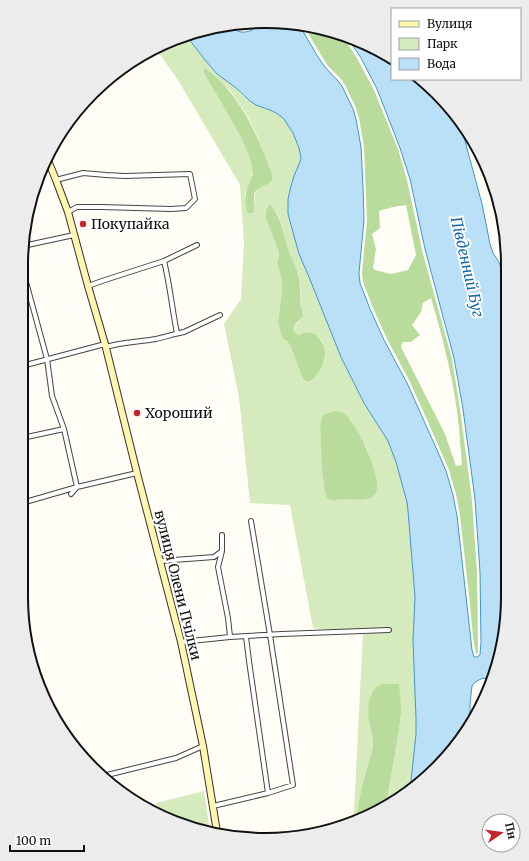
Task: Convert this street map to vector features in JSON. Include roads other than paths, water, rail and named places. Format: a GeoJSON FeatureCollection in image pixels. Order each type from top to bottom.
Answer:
{"type":"FeatureCollection","features":[{"type":"Feature","properties":{"kind":"street","name":"вулиця Олени Пчілки"},"geometry":{"type":"LineString","coordinates":[[50,165],[68,212],[105,346],[181,642],[204,746],[216,828]]}},
{"type":"Feature","properties":{"kind":"street"},"geometry":{"type":"LineString","coordinates":[[56,180],[82,173],[125,176],[190,174],[195,198],[186,208],[78,207],[68,212]]}},
{"type":"Feature","properties":{"kind":"street"},"geometry":{"type":"LineString","coordinates":[[29,245],[74,235]]}},
{"type":"Feature","properties":{"kind":"street"},"geometry":{"type":"LineString","coordinates":[[88,286],[164,261],[197,244]]}},
{"type":"Feature","properties":{"kind":"street"},"geometry":{"type":"LineString","coordinates":[[164,261],[177,334]]}},
{"type":"Feature","properties":{"kind":"street"},"geometry":{"type":"LineString","coordinates":[[28,289],[47,359],[52,396],[64,429],[77,487]]}},
{"type":"Feature","properties":{"kind":"street"},"geometry":{"type":"LineString","coordinates":[[28,364],[105,346],[156,339],[177,334],[220,315]]}},
{"type":"Feature","properties":{"kind":"street"},"geometry":{"type":"LineString","coordinates":[[28,437],[64,429]]}},
{"type":"Feature","properties":{"kind":"street"},"geometry":{"type":"LineString","coordinates":[[28,501],[77,487],[137,473]]}},
{"type":"Feature","properties":{"kind":"street"},"geometry":{"type":"LineString","coordinates":[[71,494],[77,487]]}},
{"type":"Feature","properties":{"kind":"street"},"geometry":{"type":"LineString","coordinates":[[213,806],[268,793],[293,785],[251,521]]}},
{"type":"Feature","properties":{"kind":"street"},"geometry":{"type":"LineString","coordinates":[[222,535],[222,551],[218,567],[228,618],[230,637]]}},
{"type":"Feature","properties":{"kind":"street"},"geometry":{"type":"LineString","coordinates":[[160,561],[214,557],[222,551]]}},
{"type":"Feature","properties":{"kind":"street"},"geometry":{"type":"LineString","coordinates":[[181,642],[230,637],[389,630]]}},
{"type":"Feature","properties":{"kind":"street"},"geometry":{"type":"LineString","coordinates":[[246,637],[268,793]]}},
{"type":"Feature","properties":{"kind":"street"},"geometry":{"type":"LineString","coordinates":[[109,774],[176,758],[204,746]]}},
{"type":"Feature","properties":{"kind":"water","name":"Південний Буг"},"geometry":{"type":"Polygon","coordinates":[[[264,28],[303,32],[325,67],[342,86],[353,109],[361,147],[363,187],[364,220],[359,273],[360,283],[384,340],[407,383],[446,471],[457,516],[472,650],[474,657],[477,657],[480,655],[481,642],[480,572],[475,499],[463,409],[454,358],[425,249],[410,179],[400,148],[377,89],[352,45],[369,52],[391,65],[391,80],[412,80],[432,97],[464,138],[482,204],[490,244],[501,269],[501,596],[499,627],[493,658],[486,679],[483,678],[475,682],[472,686],[470,713],[461,728],[432,764],[411,782],[416,734],[413,640],[415,597],[407,502],[396,462],[388,441],[364,403],[341,357],[299,254],[288,214],[288,199],[291,186],[301,158],[293,133],[284,119],[278,114],[250,101],[235,87],[217,74],[190,40],[203,36],[234,30],[246,32],[252,29],[264,28]]]}},
{"type":"Feature","properties":{"kind":"place","name":"Покупайка"},"geometry":{"type":"Point","coordinates":[83,224]}},
{"type":"Feature","properties":{"kind":"place","name":"Хороший"},"geometry":{"type":"Point","coordinates":[137,413]}}]}
